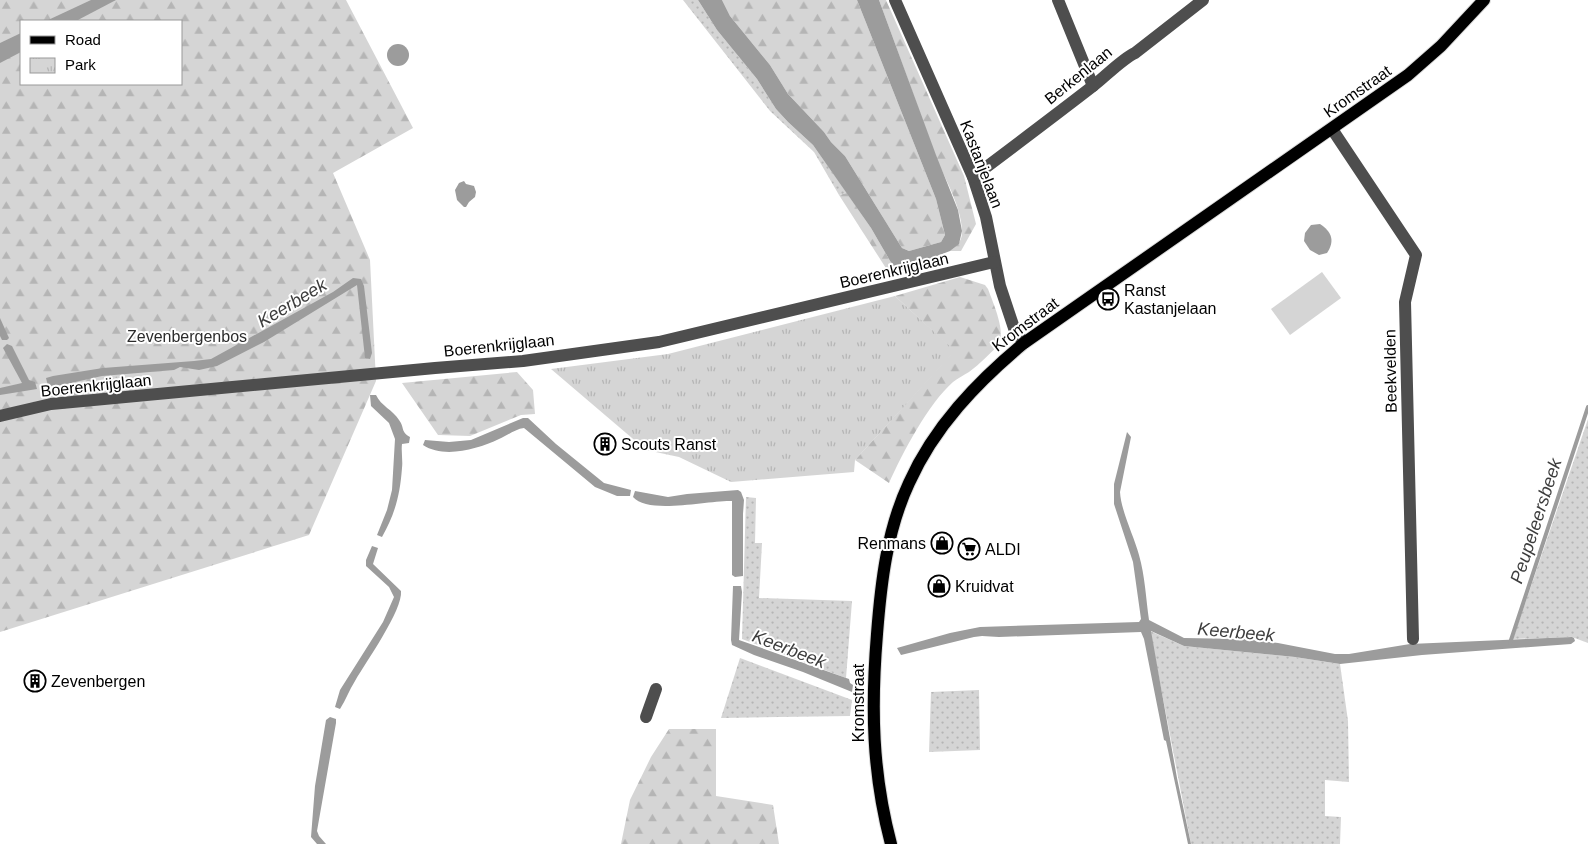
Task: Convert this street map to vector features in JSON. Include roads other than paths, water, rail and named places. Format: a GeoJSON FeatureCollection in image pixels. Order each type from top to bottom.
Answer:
{"type":"FeatureCollection","features":[{"type":"Feature","properties":{"kind":"main road","name":"Kromstraat"},"geometry":{"type":"LineString","coordinates":[[891,844],[881,804],[876,772],[873,724],[874,668],[879,596],[888,543],[909,483],[924,453],[941,428],[980,383],[1024,343],[1408,75],[1441,46],[1484,0]]}},
{"type":"Feature","properties":{"kind":"street","name":"Kastanjelaan"},"geometry":{"type":"LineString","coordinates":[[895,0],[973,177],[986,217],[994,262],[1016,331],[1024,343]]}},
{"type":"Feature","properties":{"kind":"street"},"geometry":{"type":"LineString","coordinates":[[1058,0],[1093,86]]}},
{"type":"Feature","properties":{"kind":"street","name":"Berkenlaan"},"geometry":{"type":"LineString","coordinates":[[973,177],[1093,86],[1126,57],[1135,53],[1203,0]]}},
{"type":"Feature","properties":{"kind":"street","name":"Beekvelden"},"geometry":{"type":"LineString","coordinates":[[1332,128],[1416,255],[1405,302],[1413,639]]}},
{"type":"Feature","properties":{"kind":"street","name":"Boerenkrijglaan"},"geometry":{"type":"LineString","coordinates":[[0,416],[51,404],[523,361],[659,342],[994,262]]}},
{"type":"Feature","properties":{"kind":"street"},"geometry":{"type":"LineString","coordinates":[[646,717],[656,689]]}},
{"type":"Feature","properties":{"kind":"waterway","name":"Peupeleersbeek"},"geometry":{"type":"LineString","coordinates":[[1510,643],[1588,407]]}},
{"type":"Feature","properties":{"kind":"place","name":"Ranst Kastanjelaan"},"geometry":{"type":"Point","coordinates":[1108,299]}},
{"type":"Feature","properties":{"kind":"place","name":"Scouts Ranst"},"geometry":{"type":"Point","coordinates":[605,444]}},
{"type":"Feature","properties":{"kind":"place","name":"Renmans"},"geometry":{"type":"Point","coordinates":[942,543]}},
{"type":"Feature","properties":{"kind":"place","name":"ALDI"},"geometry":{"type":"Point","coordinates":[969,549]}},
{"type":"Feature","properties":{"kind":"place","name":"Kruidvat"},"geometry":{"type":"Point","coordinates":[939,586]}},
{"type":"Feature","properties":{"kind":"place","name":"Zevenbergen"},"geometry":{"type":"Point","coordinates":[35,681]}},
{"type":"Feature","properties":{"kind":"water label","name":"Keerbeek"},"geometry":{"type":"Point","coordinates":[292,303]}},
{"type":"Feature","properties":{"kind":"water label","name":"Keerbeek"},"geometry":{"type":"Point","coordinates":[1236,632]}},
{"type":"Feature","properties":{"kind":"water label","name":"Keerbeek"},"geometry":{"type":"Point","coordinates":[789,649]}},
{"type":"Feature","properties":{"kind":"park label","name":"Zevenbergenbos"},"geometry":{"type":"Point","coordinates":[187,336]}}]}
